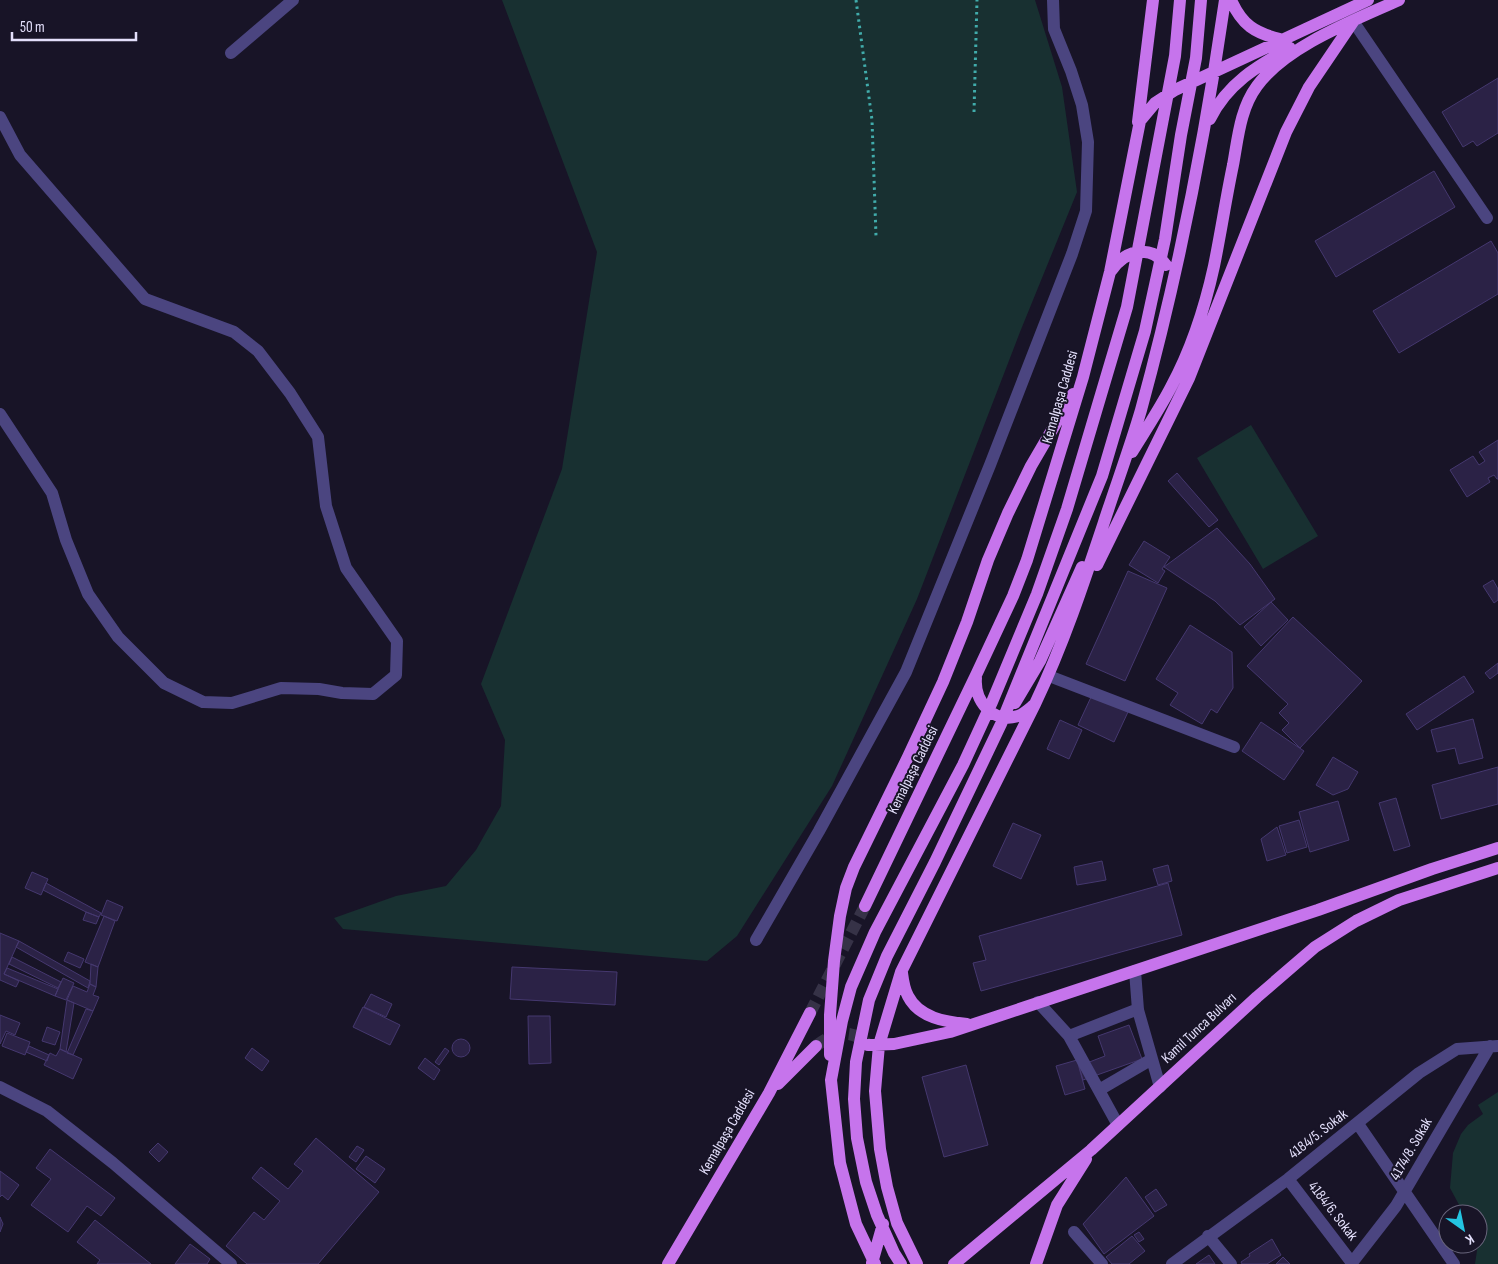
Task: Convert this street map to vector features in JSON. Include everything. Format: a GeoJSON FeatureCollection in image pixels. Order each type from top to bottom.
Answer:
{"type":"FeatureCollection","features":[{"type":"Feature","properties":{"kind":"main road"},"geometry":{"type":"LineString","coordinates":[[1137,132],[1153,0]]}},
{"type":"Feature","properties":{"kind":"main road"},"geometry":{"type":"LineString","coordinates":[[831,1080],[842,1021],[851,987],[875,932],[911,866],[971,747],[1019,638],[1067,510],[1127,307],[1175,56],[1180,0]]}},
{"type":"Feature","properties":{"kind":"main road"},"geometry":{"type":"LineString","coordinates":[[901,1264],[877,1216],[866,1182],[856,1138],[854,1099],[856,1062],[869,1000],[887,956],[935,862],[1001,724],[1102,476],[1145,331],[1165,239],[1181,135],[1196,58],[1201,0]]}},
{"type":"Feature","properties":{"kind":"main road"},"geometry":{"type":"LineString","coordinates":[[873,1264],[882,1231],[886,1184],[878,1138],[875,1091],[876,1068],[873,1045],[901,972],[1049,676],[1076,608],[1140,412],[1171,294],[1203,138],[1225,0]]}},
{"type":"Feature","properties":{"kind":"main road"},"geometry":{"type":"LineString","coordinates":[[1231,0],[1238,14],[1250,28],[1263,35],[1280,39]]}},
{"type":"Feature","properties":{"kind":"main road","name":"Kemalpaşa Caddesi"},"geometry":{"type":"LineString","coordinates":[[865,906],[977,673],[1013,596],[1027,560],[1083,377],[1110,272],[1140,121],[1155,103],[1175,90],[1280,39],[1368,0]]}},
{"type":"Feature","properties":{"kind":"main road"},"geometry":{"type":"LineString","coordinates":[[1001,724],[1024,690],[1040,661],[1091,545],[1117,479],[1172,386],[1187,351],[1213,266],[1240,126],[1248,102],[1257,85],[1273,68],[1310,43],[1335,29],[1399,0]]}},
{"type":"Feature","properties":{"kind":"main road"},"geometry":{"type":"LineString","coordinates":[[1076,608],[1189,378],[1286,132],[1309,87],[1354,20]]}},
{"type":"Feature","properties":{"kind":"main road"},"geometry":{"type":"LineString","coordinates":[[1203,138],[1214,111],[1221,100],[1242,77],[1300,42],[1335,29]]}},
{"type":"Feature","properties":{"kind":"main road"},"geometry":{"type":"LineString","coordinates":[[1110,272],[1124,256],[1135,252],[1146,252],[1156,256],[1168,268],[1172,283],[1171,294]]}},
{"type":"Feature","properties":{"kind":"main road"},"geometry":{"type":"LineString","coordinates":[[873,1264],[856,1224],[840,1163],[831,1080],[832,992],[840,916],[846,888],[854,867],[943,682],[967,622],[988,560],[1031,466],[1083,377]]}},
{"type":"Feature","properties":{"kind":"main road"},"geometry":{"type":"LineString","coordinates":[[977,673],[977,694],[981,703],[992,713],[1007,718],[1017,716],[1035,704]]}},
{"type":"Feature","properties":{"kind":"main road"},"geometry":{"type":"LineString","coordinates":[[873,1045],[950,1032],[1498,848]]}},
{"type":"Feature","properties":{"kind":"main road","name":"Kamil Tunca Bulvarı"},"geometry":{"type":"LineString","coordinates":[[954,1264],[1091,1150],[1257,997],[1315,947],[1356,921],[1399,900],[1498,868]]}},
{"type":"Feature","properties":{"kind":"main road"},"geometry":{"type":"LineString","coordinates":[[901,972],[909,998],[920,1010],[941,1020],[970,1024]]}},
{"type":"Feature","properties":{"kind":"main road","name":"Kemalpaşa Caddesi"},"geometry":{"type":"LineString","coordinates":[[668,1264],[769,1092],[810,1013]]}},
{"type":"Feature","properties":{"kind":"main road"},"geometry":{"type":"LineString","coordinates":[[769,1092],[816,1046]]}},
{"type":"Feature","properties":{"kind":"main road"},"geometry":{"type":"LineString","coordinates":[[1036,1264],[1057,1205],[1091,1150]]}},
{"type":"Feature","properties":{"kind":"main road"},"geometry":{"type":"LineString","coordinates":[[884,1172],[897,1223],[916,1264]]}},
{"type":"Feature","properties":{"kind":"street"},"geometry":{"type":"LineString","coordinates":[[231,53],[293,0]]}},
{"type":"Feature","properties":{"kind":"street"},"geometry":{"type":"LineString","coordinates":[[756,940],[819,831],[906,672],[990,466],[1072,254],[1086,211],[1088,142],[1082,105],[1072,71],[1054,29],[1052,0]]}},
{"type":"Feature","properties":{"kind":"street"},"geometry":{"type":"LineString","coordinates":[[1354,20],[1487,218]]}},
{"type":"Feature","properties":{"kind":"street"},"geometry":{"type":"LineString","coordinates":[[0,117],[20,155],[145,299],[234,332],[258,351],[290,393],[318,437],[326,506],[346,568],[397,641],[396,676],[373,694],[342,693],[319,689],[280,688],[232,703],[203,702],[164,683],[118,637],[88,594],[66,540],[52,493],[0,414]]}},
{"type":"Feature","properties":{"kind":"street"},"geometry":{"type":"LineString","coordinates":[[1049,676],[1234,747]]}},
{"type":"Feature","properties":{"kind":"street"},"geometry":{"type":"LineString","coordinates":[[1135,971],[1138,1009],[1160,1087]]}},
{"type":"Feature","properties":{"kind":"street"},"geometry":{"type":"LineString","coordinates":[[1038,1002],[1069,1036],[1118,1125]]}},
{"type":"Feature","properties":{"kind":"street"},"geometry":{"type":"LineString","coordinates":[[1069,1036],[1138,1009]]}},
{"type":"Feature","properties":{"kind":"street","name":"4184/5. Sokak"},"geometry":{"type":"LineString","coordinates":[[1172,1264],[1288,1179],[1420,1073],[1456,1049],[1494,1046]]}},
{"type":"Feature","properties":{"kind":"street","name":"4174/8. Sokak"},"geometry":{"type":"LineString","coordinates":[[1352,1263],[1396,1206],[1494,1046]]}},
{"type":"Feature","properties":{"kind":"street"},"geometry":{"type":"LineString","coordinates":[[1099,1090],[1152,1059]]}},
{"type":"Feature","properties":{"kind":"street"},"geometry":{"type":"LineString","coordinates":[[0,1087],[47,1111],[113,1163],[231,1264]]}},
{"type":"Feature","properties":{"kind":"street"},"geometry":{"type":"LineString","coordinates":[[1358,1124],[1454,1264]]}},
{"type":"Feature","properties":{"kind":"street","name":"4184/6. Sokak"},"geometry":{"type":"LineString","coordinates":[[1288,1179],[1352,1263]]}},
{"type":"Feature","properties":{"kind":"street"},"geometry":{"type":"LineString","coordinates":[[1074,1232],[1102,1264]]}},
{"type":"Feature","properties":{"kind":"street"},"geometry":{"type":"LineString","coordinates":[[1208,1236],[1231,1264]]}},
{"type":"Feature","properties":{"kind":"path"},"geometry":{"type":"LineString","coordinates":[[856,0],[872,120],[876,236]]}},
{"type":"Feature","properties":{"kind":"path"},"geometry":{"type":"LineString","coordinates":[[974,112],[977,0]]}},
{"type":"Feature","properties":{"kind":"green space"},"geometry":{"type":"Polygon","coordinates":[[[502,0],[1035,0],[1062,87],[1077,192],[1020,332],[917,599],[832,786],[737,936],[707,961],[343,929],[334,918],[396,896],[446,886],[476,850],[501,806],[505,740],[481,684],[562,469],[597,252],[502,0]]]}},
{"type":"Feature","properties":{"kind":"green space"},"geometry":{"type":"Polygon","coordinates":[[[1251,425],[1318,536],[1263,569],[1197,458],[1251,425]]]}},
{"type":"Feature","properties":{"kind":"green space"},"geometry":{"type":"Polygon","coordinates":[[[1498,1092],[1498,1264],[1475,1264],[1476,1254],[1488,1254],[1488,1204],[1459,1204],[1450,1188],[1453,1153],[1461,1134],[1468,1125],[1483,1114],[1478,1105],[1498,1092]]]}},
{"type":"Feature","properties":{"kind":"building"},"geometry":{"type":"Polygon","coordinates":[[[1498,78],[1498,133],[1477,146],[1473,141],[1463,147],[1442,112],[1498,78]]]}},
{"type":"Feature","properties":{"kind":"building"},"geometry":{"type":"Polygon","coordinates":[[[1434,171],[1455,207],[1336,277],[1315,241],[1434,171]]]}},
{"type":"Feature","properties":{"kind":"building"},"geometry":{"type":"Polygon","coordinates":[[[1491,241],[1498,253],[1498,294],[1399,353],[1373,311],[1491,241]]]}},
{"type":"Feature","properties":{"kind":"building"},"geometry":{"type":"Polygon","coordinates":[[[1498,440],[1498,479],[1494,475],[1488,478],[1490,482],[1467,497],[1450,470],[1473,456],[1479,465],[1485,461],[1479,452],[1498,440]]]}},
{"type":"Feature","properties":{"kind":"building"},"geometry":{"type":"Polygon","coordinates":[[[1177,473],[1218,520],[1209,527],[1168,481],[1177,473]]]}},
{"type":"Feature","properties":{"kind":"building"},"geometry":{"type":"Polygon","coordinates":[[[1217,528],[1250,564],[1275,599],[1240,625],[1215,601],[1164,567],[1217,528]]]}},
{"type":"Feature","properties":{"kind":"building"},"geometry":{"type":"Polygon","coordinates":[[[1144,541],[1170,557],[1162,569],[1165,571],[1158,583],[1129,565],[1144,541]]]}},
{"type":"Feature","properties":{"kind":"building"},"geometry":{"type":"Polygon","coordinates":[[[1128,571],[1167,588],[1125,681],[1086,664],[1128,571]]]}},
{"type":"Feature","properties":{"kind":"building"},"geometry":{"type":"Polygon","coordinates":[[[1493,580],[1498,589],[1498,600],[1494,603],[1483,586],[1493,580]]]}},
{"type":"Feature","properties":{"kind":"building"},"geometry":{"type":"Polygon","coordinates":[[[1271,602],[1288,620],[1261,646],[1244,627],[1271,602]]]}},
{"type":"Feature","properties":{"kind":"building"},"geometry":{"type":"Polygon","coordinates":[[[1293,617],[1362,681],[1300,748],[1282,730],[1289,723],[1279,713],[1288,704],[1247,666],[1293,617]]]}},
{"type":"Feature","properties":{"kind":"building"},"geometry":{"type":"Polygon","coordinates":[[[1190,625],[1232,652],[1233,688],[1217,713],[1211,709],[1202,724],[1170,705],[1178,693],[1156,679],[1190,625]]]}},
{"type":"Feature","properties":{"kind":"building"},"geometry":{"type":"Polygon","coordinates":[[[1498,663],[1498,673],[1490,679],[1485,673],[1498,663]]]}},
{"type":"Feature","properties":{"kind":"building"},"geometry":{"type":"Polygon","coordinates":[[[1464,676],[1474,692],[1417,730],[1406,714],[1464,676]]]}},
{"type":"Feature","properties":{"kind":"building"},"geometry":{"type":"Polygon","coordinates":[[[1092,695],[1128,712],[1114,742],[1078,725],[1092,695]]]}},
{"type":"Feature","properties":{"kind":"building"},"geometry":{"type":"Polygon","coordinates":[[[1473,719],[1483,758],[1459,764],[1455,748],[1437,752],[1431,730],[1473,719]]]}},
{"type":"Feature","properties":{"kind":"building"},"geometry":{"type":"Polygon","coordinates":[[[1060,720],[1082,730],[1069,759],[1047,749],[1060,720]]]}},
{"type":"Feature","properties":{"kind":"building"},"geometry":{"type":"Polygon","coordinates":[[[1261,722],[1304,751],[1284,780],[1242,751],[1261,722]]]}},
{"type":"Feature","properties":{"kind":"building"},"geometry":{"type":"Polygon","coordinates":[[[1333,757],[1358,772],[1348,789],[1333,795],[1316,785],[1333,757]]]}},
{"type":"Feature","properties":{"kind":"building"},"geometry":{"type":"Polygon","coordinates":[[[1498,767],[1498,804],[1441,819],[1432,785],[1498,767]]]}},
{"type":"Feature","properties":{"kind":"building"},"geometry":{"type":"Polygon","coordinates":[[[1396,798],[1410,846],[1394,851],[1379,803],[1396,798]]]}},
{"type":"Feature","properties":{"kind":"building"},"geometry":{"type":"Polygon","coordinates":[[[1338,801],[1349,840],[1310,852],[1299,812],[1338,801]]]}},
{"type":"Feature","properties":{"kind":"building"},"geometry":{"type":"Polygon","coordinates":[[[1299,820],[1307,847],[1287,853],[1279,826],[1299,820]]]}},
{"type":"Feature","properties":{"kind":"building"},"geometry":{"type":"Polygon","coordinates":[[[1013,823],[1041,835],[1021,879],[993,866],[1013,823]]]}},
{"type":"Feature","properties":{"kind":"building"},"geometry":{"type":"Polygon","coordinates":[[[1277,827],[1286,855],[1267,861],[1261,839],[1277,827]]]}},
{"type":"Feature","properties":{"kind":"building"},"geometry":{"type":"Polygon","coordinates":[[[1102,861],[1106,880],[1077,885],[1074,867],[1102,861]]]}},
{"type":"Feature","properties":{"kind":"building"},"geometry":{"type":"Polygon","coordinates":[[[1168,865],[1172,881],[1158,885],[1153,869],[1168,865]]]}},
{"type":"Feature","properties":{"kind":"building"},"geometry":{"type":"Polygon","coordinates":[[[32,872],[48,879],[41,895],[25,888],[32,872]]]}},
{"type":"Feature","properties":{"kind":"building"},"geometry":{"type":"Polygon","coordinates":[[[46,883],[101,913],[99,917],[43,890],[46,883]]]}},
{"type":"Feature","properties":{"kind":"building"},"geometry":{"type":"Polygon","coordinates":[[[1168,883],[1182,935],[981,991],[973,963],[986,960],[979,936],[1168,883]]]}},
{"type":"Feature","properties":{"kind":"building"},"geometry":{"type":"Polygon","coordinates":[[[107,900],[123,907],[117,921],[101,915],[107,900]]]}},
{"type":"Feature","properties":{"kind":"building"},"geometry":{"type":"Polygon","coordinates":[[[86,912],[99,917],[96,924],[83,920],[86,912]]]}},
{"type":"Feature","properties":{"kind":"building"},"geometry":{"type":"Polygon","coordinates":[[[104,916],[115,921],[98,967],[85,962],[104,916]]]}},
{"type":"Feature","properties":{"kind":"building"},"geometry":{"type":"Polygon","coordinates":[[[0,933],[19,941],[4,974],[19,981],[16,987],[0,980],[0,933]]]}},
{"type":"Feature","properties":{"kind":"building"},"geometry":{"type":"Polygon","coordinates":[[[19,941],[90,981],[88,988],[16,947],[19,941]]]}},
{"type":"Feature","properties":{"kind":"building"},"geometry":{"type":"Polygon","coordinates":[[[68,952],[84,959],[80,968],[64,961],[68,952]]]}},
{"type":"Feature","properties":{"kind":"building"},"geometry":{"type":"Polygon","coordinates":[[[12,957],[61,982],[58,988],[9,964],[12,957]]]}},
{"type":"Feature","properties":{"kind":"building"},"geometry":{"type":"Polygon","coordinates":[[[91,964],[98,967],[96,987],[90,984],[91,964]]]}},
{"type":"Feature","properties":{"kind":"building"},"geometry":{"type":"Polygon","coordinates":[[[512,967],[617,972],[615,1005],[510,999],[512,967]]]}},
{"type":"Feature","properties":{"kind":"building"},"geometry":{"type":"Polygon","coordinates":[[[7,968],[58,989],[55,996],[4,974],[7,968]]]}},
{"type":"Feature","properties":{"kind":"building"},"geometry":{"type":"Polygon","coordinates":[[[63,978],[74,983],[66,1000],[55,996],[63,978]]]}},
{"type":"Feature","properties":{"kind":"building"},"geometry":{"type":"Polygon","coordinates":[[[90,984],[96,987],[93,995],[99,997],[93,1011],[67,1000],[73,986],[87,992],[90,984]]]}},
{"type":"Feature","properties":{"kind":"building"},"geometry":{"type":"Polygon","coordinates":[[[371,994],[392,1004],[386,1017],[364,1007],[371,994]]]}},
{"type":"Feature","properties":{"kind":"building"},"geometry":{"type":"Polygon","coordinates":[[[67,1000],[74,1003],[66,1052],[60,1049],[67,1000]]]}},
{"type":"Feature","properties":{"kind":"building"},"geometry":{"type":"Polygon","coordinates":[[[363,1007],[400,1025],[390,1045],[353,1027],[363,1007]]]}},
{"type":"Feature","properties":{"kind":"building"},"geometry":{"type":"Polygon","coordinates":[[[86,1009],[93,1011],[73,1055],[67,1053],[86,1009]]]}},
{"type":"Feature","properties":{"kind":"building"},"geometry":{"type":"Polygon","coordinates":[[[0,1015],[20,1023],[15,1035],[6,1031],[0,1044],[0,1015]]]}},
{"type":"Feature","properties":{"kind":"building"},"geometry":{"type":"Polygon","coordinates":[[[528,1016],[550,1016],[551,1063],[529,1064],[528,1016]]]}},
{"type":"Feature","properties":{"kind":"building"},"geometry":{"type":"Polygon","coordinates":[[[1129,1025],[1142,1059],[1083,1080],[1079,1066],[1105,1056],[1098,1036],[1129,1025]]]}},
{"type":"Feature","properties":{"kind":"building"},"geometry":{"type":"Polygon","coordinates":[[[47,1027],[60,1032],[55,1045],[42,1041],[47,1027]]]}},
{"type":"Feature","properties":{"kind":"building"},"geometry":{"type":"Polygon","coordinates":[[[7,1033],[30,1042],[25,1055],[2,1046],[7,1033]]]}},
{"type":"Feature","properties":{"kind":"building"},"geometry":{"type":"Polygon","coordinates":[[[457,1039],[465,1039],[470,1044],[468,1055],[457,1057],[452,1052],[452,1044],[457,1039]]]}},
{"type":"Feature","properties":{"kind":"building"},"geometry":{"type":"Polygon","coordinates":[[[29,1046],[49,1055],[47,1061],[26,1052],[29,1046]]]}},
{"type":"Feature","properties":{"kind":"building"},"geometry":{"type":"Polygon","coordinates":[[[252,1048],[269,1061],[262,1071],[245,1058],[252,1048]]]}},
{"type":"Feature","properties":{"kind":"building"},"geometry":{"type":"Polygon","coordinates":[[[445,1048],[449,1051],[439,1065],[435,1062],[445,1048]]]}},
{"type":"Feature","properties":{"kind":"building"},"geometry":{"type":"Polygon","coordinates":[[[60,1049],[82,1059],[73,1079],[44,1065],[50,1053],[56,1056],[60,1049]]]}},
{"type":"Feature","properties":{"kind":"building"},"geometry":{"type":"Polygon","coordinates":[[[425,1058],[440,1070],[434,1080],[418,1068],[425,1058]]]}},
{"type":"Feature","properties":{"kind":"building"},"geometry":{"type":"Polygon","coordinates":[[[1077,1060],[1085,1089],[1065,1095],[1056,1066],[1077,1060]]]}},
{"type":"Feature","properties":{"kind":"building"},"geometry":{"type":"Polygon","coordinates":[[[966,1065],[988,1145],[944,1157],[922,1077],[966,1065]]]}},
{"type":"Feature","properties":{"kind":"building"},"geometry":{"type":"Polygon","coordinates":[[[316,1138],[379,1192],[318,1264],[247,1264],[226,1246],[254,1212],[264,1220],[280,1201],[252,1178],[261,1167],[288,1189],[303,1171],[294,1164],[316,1138]]]}},
{"type":"Feature","properties":{"kind":"building"},"geometry":{"type":"Polygon","coordinates":[[[158,1143],[168,1152],[159,1162],[149,1152],[158,1143]]]}},
{"type":"Feature","properties":{"kind":"building"},"geometry":{"type":"Polygon","coordinates":[[[357,1146],[364,1150],[356,1162],[349,1157],[357,1146]]]}},
{"type":"Feature","properties":{"kind":"building"},"geometry":{"type":"Polygon","coordinates":[[[50,1149],[115,1198],[101,1216],[87,1206],[68,1232],[31,1205],[51,1179],[36,1168],[50,1149]]]}},
{"type":"Feature","properties":{"kind":"building"},"geometry":{"type":"Polygon","coordinates":[[[366,1156],[385,1169],[375,1183],[356,1169],[366,1156]]]}},
{"type":"Feature","properties":{"kind":"building"},"geometry":{"type":"Polygon","coordinates":[[[0,1171],[19,1185],[8,1200],[2,1195],[0,1197],[0,1171]]]}},
{"type":"Feature","properties":{"kind":"building"},"geometry":{"type":"Polygon","coordinates":[[[1126,1177],[1154,1216],[1104,1254],[1083,1224],[1126,1177]]]}},
{"type":"Feature","properties":{"kind":"building"},"geometry":{"type":"Polygon","coordinates":[[[1156,1189],[1167,1205],[1155,1212],[1145,1197],[1156,1189]]]}},
{"type":"Feature","properties":{"kind":"building"},"geometry":{"type":"Polygon","coordinates":[[[0,1217],[3,1224],[0,1232],[0,1217]]]}},
{"type":"Feature","properties":{"kind":"building"},"geometry":{"type":"Polygon","coordinates":[[[95,1220],[151,1264],[97,1264],[100,1260],[77,1242],[95,1220]]]}},
{"type":"Feature","properties":{"kind":"building"},"geometry":{"type":"Polygon","coordinates":[[[1139,1232],[1144,1239],[1139,1242],[1134,1235],[1139,1232]]]}},
{"type":"Feature","properties":{"kind":"building"},"geometry":{"type":"Polygon","coordinates":[[[1132,1236],[1145,1251],[1129,1264],[1112,1264],[1106,1257],[1132,1236]]]}},
{"type":"Feature","properties":{"kind":"building"},"geometry":{"type":"Polygon","coordinates":[[[1272,1239],[1281,1255],[1267,1264],[1242,1264],[1241,1262],[1250,1256],[1249,1254],[1272,1239]]]}},
{"type":"Feature","properties":{"kind":"building"},"geometry":{"type":"Polygon","coordinates":[[[190,1244],[210,1259],[207,1264],[175,1264],[190,1244]]]}},
{"type":"Feature","properties":{"kind":"building"},"geometry":{"type":"Polygon","coordinates":[[[1209,1255],[1215,1264],[1196,1264],[1209,1255]]]}},
{"type":"Feature","properties":{"kind":"building"},"geometry":{"type":"Polygon","coordinates":[[[1283,1257],[1290,1264],[1276,1264],[1283,1257]]]}},
{"type":"Feature","properties":{"kind":"tunnel"},"geometry":{"type":"LineString","coordinates":[[810,1013],[865,906]]}},
{"type":"Feature","properties":{"kind":"tunnel"},"geometry":{"type":"LineString","coordinates":[[816,1046],[822,1041],[842,1034],[855,1036],[862,1039],[868,1045]]}}]}
